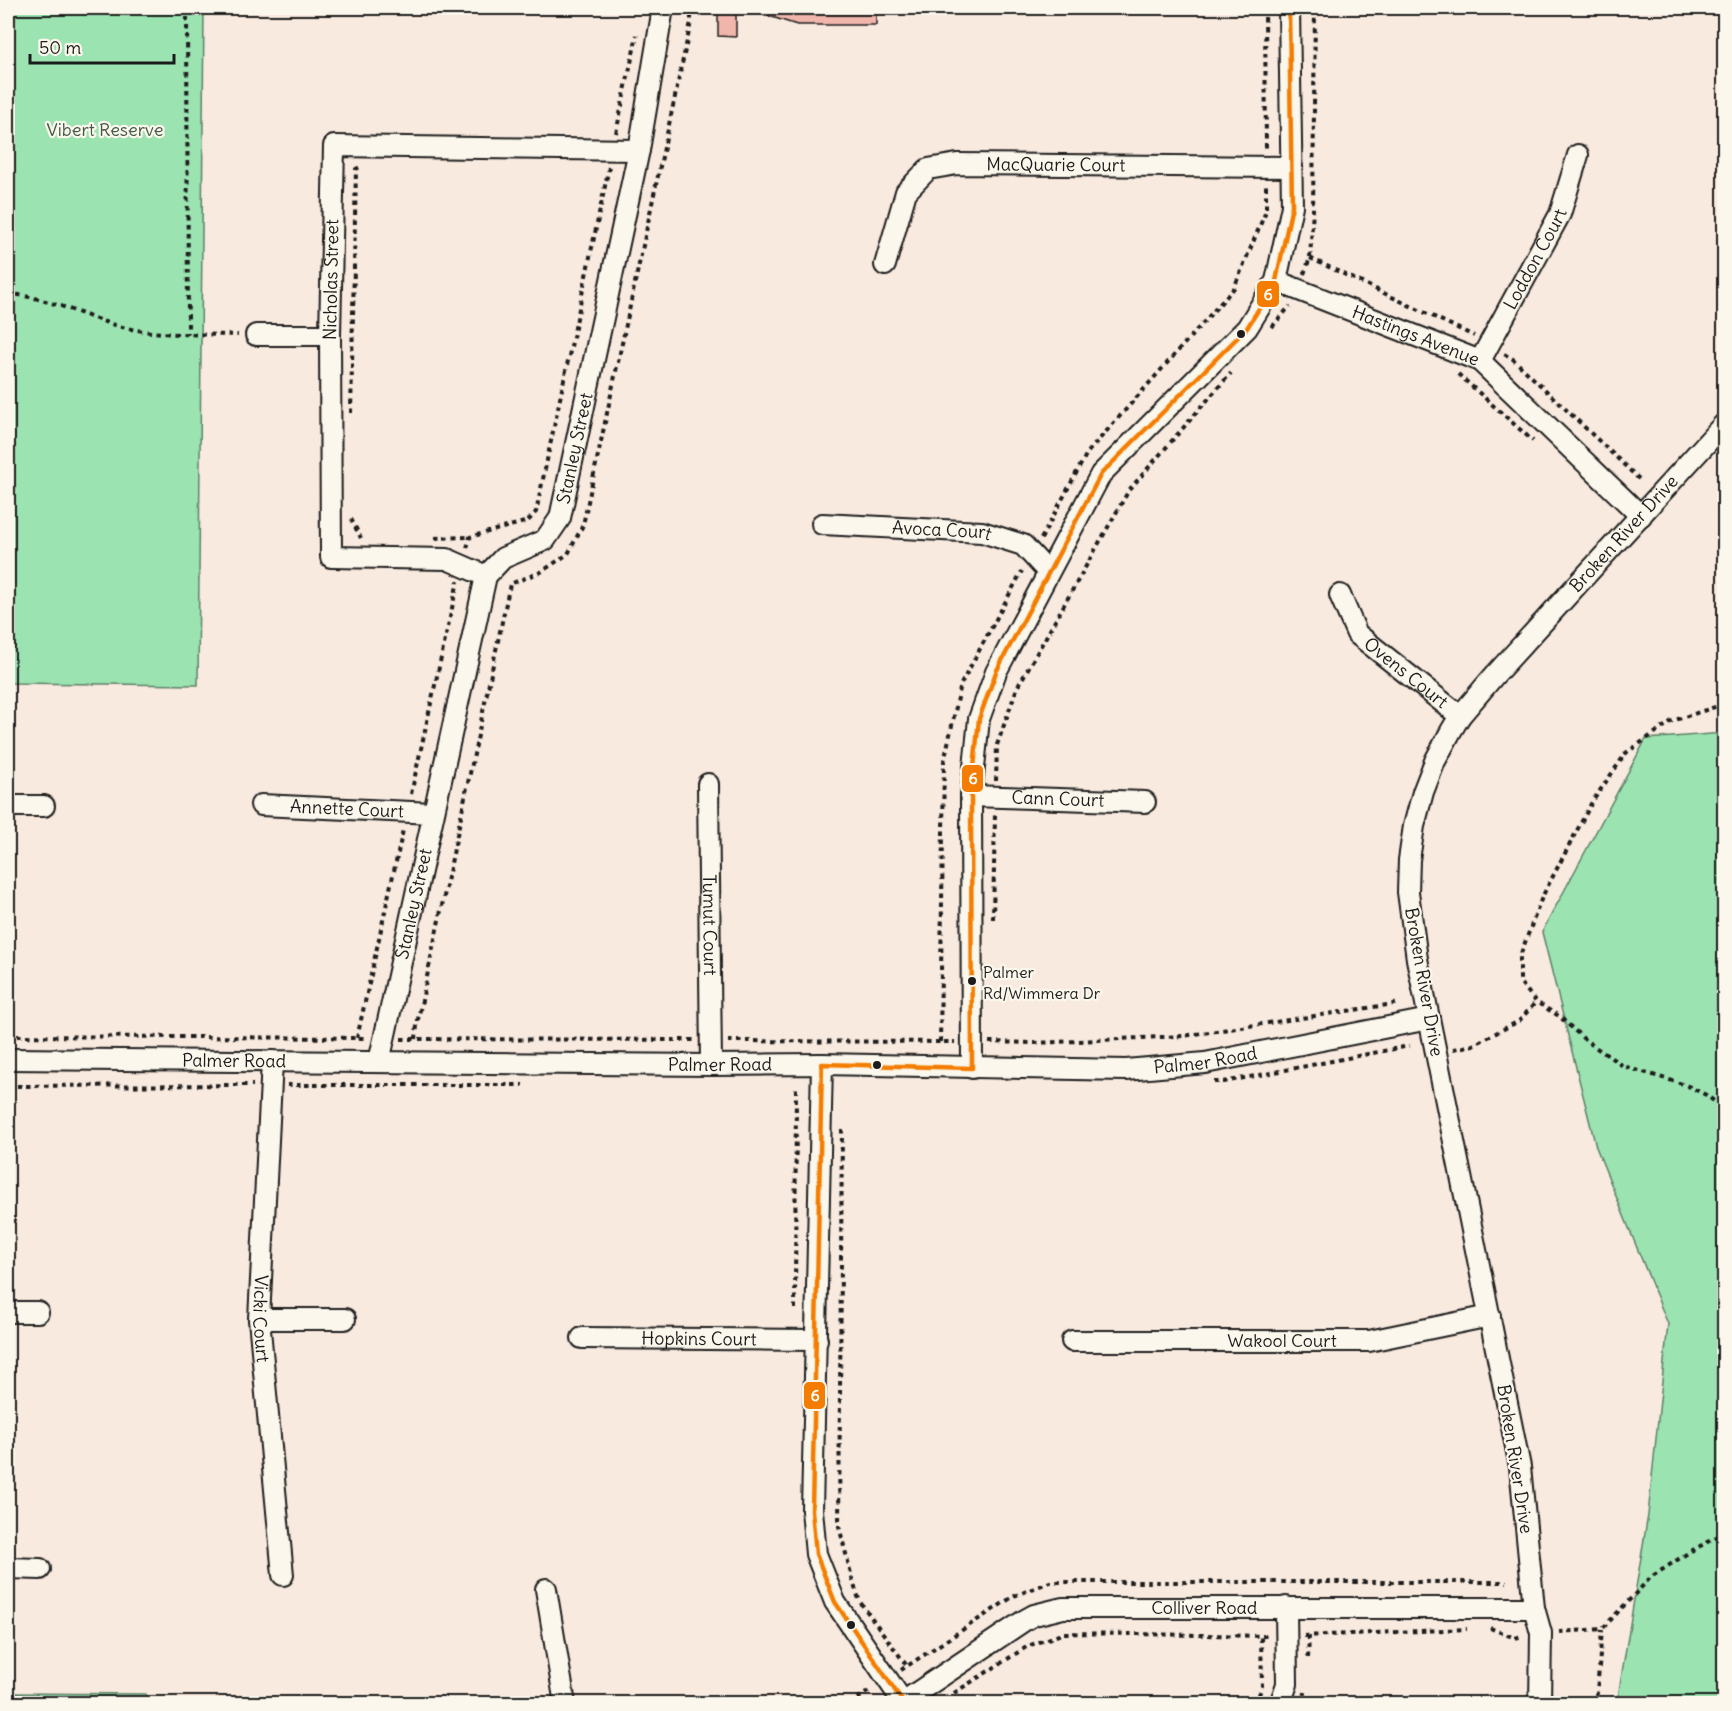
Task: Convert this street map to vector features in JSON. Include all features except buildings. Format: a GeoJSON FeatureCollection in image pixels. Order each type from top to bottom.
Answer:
{"type":"FeatureCollection","features":[{"type":"Feature","properties":{"kind":"street","name":"Stanley Street"},"geometry":{"type":"LineString","coordinates":[[379,1062],[486,576],[503,558],[545,540],[560,518],[639,150],[663,8]]}},
{"type":"Feature","properties":{"kind":"street"},"geometry":{"type":"LineString","coordinates":[[972,1068],[971,796],[979,719],[996,672],[1101,474],[1247,328],[1276,281],[1292,206],[1289,8]]}},
{"type":"Feature","properties":{"kind":"street","name":"Nicholas Street"},"geometry":{"type":"LineString","coordinates":[[486,576],[447,559],[331,557],[330,335],[334,146],[639,150]]}},
{"type":"Feature","properties":{"kind":"street","name":"Loddon Court"},"geometry":{"type":"LineString","coordinates":[[1480,361],[1560,214],[1578,155]]}},
{"type":"Feature","properties":{"kind":"street","name":"MacQuarie Court"},"geometry":{"type":"LineString","coordinates":[[885,266],[906,192],[928,169],[957,164],[1292,167]]}},
{"type":"Feature","properties":{"kind":"street","name":"Hastings Avenue"},"geometry":{"type":"LineString","coordinates":[[1276,281],[1480,361],[1641,516]]}},
{"type":"Feature","properties":{"kind":"street"},"geometry":{"type":"LineString","coordinates":[[256,335],[330,335]]}},
{"type":"Feature","properties":{"kind":"street","name":"Broken River Drive"},"geometry":{"type":"LineString","coordinates":[[1540,1704],[1532,1632],[1534,1608],[1520,1467],[1411,926],[1408,892],[1409,860],[1414,826],[1423,792],[1435,761],[1460,716],[1725,424]]}},
{"type":"Feature","properties":{"kind":"street","name":"Avoca Court"},"geometry":{"type":"LineString","coordinates":[[822,524],[982,532],[1023,545],[1048,572]]}},
{"type":"Feature","properties":{"kind":"street","name":"Ovens Court"},"geometry":{"type":"LineString","coordinates":[[1340,595],[1357,634],[1460,716]]}},
{"type":"Feature","properties":{"kind":"street","name":"Tumut Court"},"geometry":{"type":"LineString","coordinates":[[708,784],[711,1065]]}},
{"type":"Feature","properties":{"kind":"street","name":"Cann Court"},"geometry":{"type":"LineString","coordinates":[[971,796],[1145,802]]}},
{"type":"Feature","properties":{"kind":"street","name":"Annette Court"},"geometry":{"type":"LineString","coordinates":[[261,805],[433,813]]}},
{"type":"Feature","properties":{"kind":"street"},"geometry":{"type":"LineString","coordinates":[[8,806],[44,806]]}},
{"type":"Feature","properties":{"kind":"street","name":"Palmer Road"},"geometry":{"type":"LineString","coordinates":[[8,1059],[822,1064],[1126,1070],[1205,1063],[1429,1019]]}},
{"type":"Feature","properties":{"kind":"street","name":"Vicki Court"},"geometry":{"type":"LineString","coordinates":[[272,1061],[259,1319],[283,1575]]}},
{"type":"Feature","properties":{"kind":"street"},"geometry":{"type":"LineString","coordinates":[[822,1064],[812,1510],[816,1554],[835,1602],[901,1703]]}},
{"type":"Feature","properties":{"kind":"street"},"geometry":{"type":"LineString","coordinates":[[8,1312],[38,1312]]}},
{"type":"Feature","properties":{"kind":"street","name":"Wakool Court"},"geometry":{"type":"LineString","coordinates":[[1072,1341],[1369,1341],[1490,1316]]}},
{"type":"Feature","properties":{"kind":"street"},"geometry":{"type":"LineString","coordinates":[[259,1319],[345,1319]]}},
{"type":"Feature","properties":{"kind":"street","name":"Hopkins Court"},"geometry":{"type":"LineString","coordinates":[[582,1338],[817,1340]]}},
{"type":"Feature","properties":{"kind":"street"},"geometry":{"type":"LineString","coordinates":[[8,1568],[40,1569]]}},
{"type":"Feature","properties":{"kind":"street"},"geometry":{"type":"LineString","coordinates":[[546,1589],[565,1704]]}},
{"type":"Feature","properties":{"kind":"street","name":"Colliver Road"},"geometry":{"type":"LineString","coordinates":[[901,1703],[1025,1620],[1053,1610],[1073,1607],[1534,1608]]}},
{"type":"Feature","properties":{"kind":"street"},"geometry":{"type":"LineString","coordinates":[[1280,1704],[1287,1684],[1286,1608]]}},
{"type":"Feature","properties":{"kind":"street","name":"Broken River Drive"},"geometry":{"type":"LineString","coordinates":[[1534,1608],[1541,1632],[1540,1704]]}},
{"type":"Feature","properties":{"kind":"path"},"geometry":{"type":"LineString","coordinates":[[187,8],[188,334]]}},
{"type":"Feature","properties":{"kind":"path"},"geometry":{"type":"LineString","coordinates":[[1269,331],[1292,304],[1310,258],[1314,209],[1316,8]]}},
{"type":"Feature","properties":{"kind":"path"},"geometry":{"type":"LineString","coordinates":[[427,538],[470,537],[528,521],[536,512],[637,34]]}},
{"type":"Feature","properties":{"kind":"path"},"geometry":{"type":"LineString","coordinates":[[351,420],[356,169],[369,162]]}},
{"type":"Feature","properties":{"kind":"path"},"geometry":{"type":"LineString","coordinates":[[8,294],[48,302],[120,326],[188,334],[256,335]]}},
{"type":"Feature","properties":{"kind":"path"},"geometry":{"type":"LineString","coordinates":[[992,925],[997,745],[1017,688],[1129,490],[1238,366]]}},
{"type":"Feature","properties":{"kind":"path"},"geometry":{"type":"LineString","coordinates":[[1457,373],[1534,442]]}},
{"type":"Feature","properties":{"kind":"path"},"geometry":{"type":"LineString","coordinates":[[349,516],[360,538],[371,538]]}},
{"type":"Feature","properties":{"kind":"path"},"geometry":{"type":"LineString","coordinates":[[357,1038],[470,537]]}},
{"type":"Feature","properties":{"kind":"path"},"geometry":{"type":"LineString","coordinates":[[1725,704],[1672,721],[1626,753],[1592,802],[1542,897],[1520,956],[1520,982],[1536,1002],[1559,1016],[1585,1040],[1623,1066],[1686,1085],[1706,1095],[1725,1110]]}},
{"type":"Feature","properties":{"kind":"path"},"geometry":{"type":"LineString","coordinates":[[1436,1052],[1473,1045],[1519,1021],[1536,1002]]}},
{"type":"Feature","properties":{"kind":"path"},"geometry":{"type":"LineString","coordinates":[[989,1042],[990,1031]]}},
{"type":"Feature","properties":{"kind":"path"},"geometry":{"type":"LineString","coordinates":[[842,1119],[839,1526],[860,1602],[908,1666]]}},
{"type":"Feature","properties":{"kind":"path"},"geometry":{"type":"LineString","coordinates":[[1541,1632],[1584,1632],[1602,1629],[1651,1577],[1691,1551],[1725,1533]]}},
{"type":"Feature","properties":{"kind":"path"},"geometry":{"type":"LineString","coordinates":[[1479,1629],[1490,1628],[1515,1638]]}},
{"type":"Feature","properties":{"kind":"path"},"geometry":{"type":"LineString","coordinates":[[948,1697],[1028,1646],[1064,1633],[1286,1636],[1468,1629]]}},
{"type":"Feature","properties":{"kind":"path"},"geometry":{"type":"LineString","coordinates":[[1596,1704],[1602,1629]]}},
{"type":"Feature","properties":{"kind":"path"},"geometry":{"type":"LineString","coordinates":[[1256,1704],[1262,1686],[1261,1636]]}},
{"type":"Feature","properties":{"kind":"green space","name":"Vibert Reserve"},"geometry":{"type":"Polygon","coordinates":[[[8,8],[204,8],[198,685],[8,683],[8,8]]]}},
{"type":"Feature","properties":{"kind":"green space"},"geometry":{"type":"Polygon","coordinates":[[[1724,733],[1724,1703],[1617,1703],[1648,1515],[1668,1324],[1596,1147],[1542,932],[1646,739],[1724,733]]]}},
{"type":"Feature","properties":{"kind":"green space"},"geometry":{"type":"Polygon","coordinates":[[[8,1693],[146,1694],[145,1703],[8,1704],[8,1693]]]}},
{"type":"Feature","properties":{"kind":"transit line","name":"6"},"geometry":{"type":"LineString","coordinates":[[972,1068],[971,796],[979,719],[996,672],[1101,474],[1247,328],[1276,281],[1292,206],[1289,8]]}},
{"type":"Feature","properties":{"kind":"transit line","name":"6"},"geometry":{"type":"LineString","coordinates":[[822,1064],[812,1510],[816,1554],[835,1602],[903,1702]]}},
{"type":"Feature","properties":{"kind":"transit line","name":"6"},"geometry":{"type":"LineString","coordinates":[[822,1064],[972,1068]]}},
{"type":"Feature","properties":{"kind":"place","name":"Palmer Rd/Wimmera Dr"},"geometry":{"type":"Point","coordinates":[972,981]}}]}
